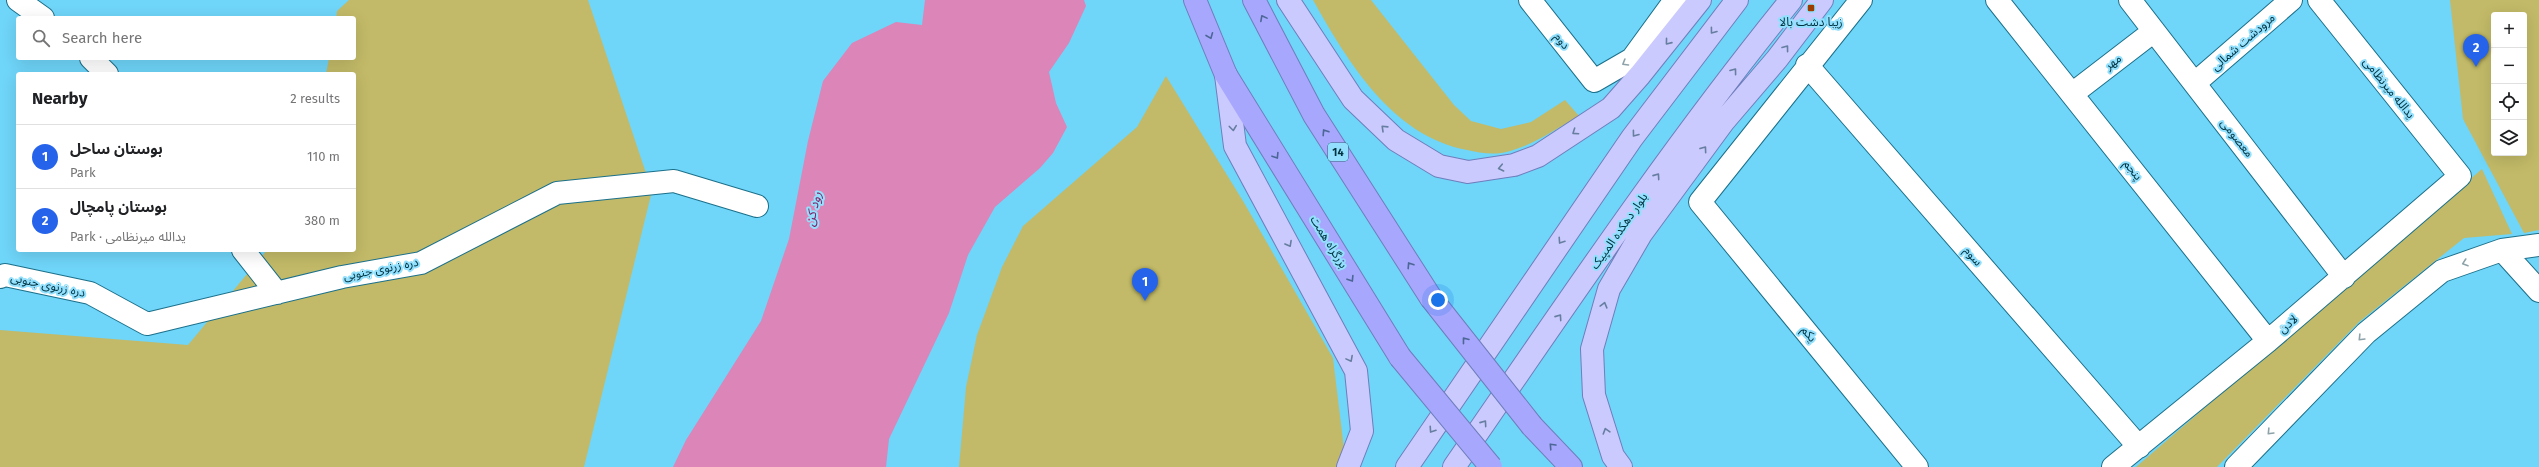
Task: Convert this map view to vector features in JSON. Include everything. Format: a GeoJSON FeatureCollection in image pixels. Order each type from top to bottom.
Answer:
{"type":"FeatureCollection","features":[{"type":"Feature","properties":{"kind":"highway","name":"بزرگراه همت"},"geometry":{"type":"LineString","coordinates":[[1195,0],[1226,76],[1400,358],[1491,467]]}},
{"type":"Feature","properties":{"kind":"highway","name":"14"},"geometry":{"type":"LineString","coordinates":[[1254,0],[1314,115],[1431,298],[1532,426],[1571,467]]}},
{"type":"Feature","properties":{"kind":"main road"},"geometry":{"type":"LineString","coordinates":[[1288,0],[1353,100],[1396,140],[1439,166],[1468,172],[1514,166],[1538,156],[1611,108],[1640,76],[1700,0]]}},
{"type":"Feature","properties":{"kind":"main road"},"geometry":{"type":"LineString","coordinates":[[1407,467],[1632,138],[1738,0]]}},
{"type":"Feature","properties":{"kind":"main road","name":"بلوار دهکده المپیک"},"geometry":{"type":"LineString","coordinates":[[1454,467],[1670,156],[1746,55],[1791,0]]}},
{"type":"Feature","properties":{"kind":"main road"},"geometry":{"type":"LineString","coordinates":[[1621,467],[1613,456],[1594,395],[1592,349],[1609,289],[1641,234],[1724,121],[1777,59],[1822,0]]}},
{"type":"Feature","properties":{"kind":"main road"},"geometry":{"type":"LineString","coordinates":[[1226,76],[1235,146],[1356,371],[1362,431],[1348,467]]}},
{"type":"Feature","properties":{"kind":"street"},"geometry":{"type":"LineString","coordinates":[[18,0],[40,16]]}},
{"type":"Feature","properties":{"kind":"street","name":"دوم"},"geometry":{"type":"LineString","coordinates":[[1530,0],[1594,81],[1632,59],[1675,0]]}},
{"type":"Feature","properties":{"kind":"street"},"geometry":{"type":"LineString","coordinates":[[1808,65],[1861,0]]}},
{"type":"Feature","properties":{"kind":"street","name":"پنجم"},"geometry":{"type":"LineString","coordinates":[[1997,0],[2268,341]]}},
{"type":"Feature","properties":{"kind":"street","name":"معصومی"},"geometry":{"type":"LineString","coordinates":[[2130,0],[2344,277]]}},
{"type":"Feature","properties":{"kind":"street","name":"مرودشت شمالی"},"geometry":{"type":"LineString","coordinates":[[2194,83],[2290,0]]}},
{"type":"Feature","properties":{"kind":"street","name":"یدالله میرنظامی"},"geometry":{"type":"LineString","coordinates":[[2319,0],[2460,176]]}},
{"type":"Feature","properties":{"kind":"street","name":"مهر"},"geometry":{"type":"LineString","coordinates":[[2072,94],[2154,31]]}},
{"type":"Feature","properties":{"kind":"street"},"geometry":{"type":"LineString","coordinates":[[93,60],[104,72]]}},
{"type":"Feature","properties":{"kind":"street","name":"یکم"},"geometry":{"type":"LineString","coordinates":[[1808,65],[1700,202],[1917,467]]}},
{"type":"Feature","properties":{"kind":"street","name":"سوم"},"geometry":{"type":"LineString","coordinates":[[1808,65],[2139,447]]}},
{"type":"Feature","properties":{"kind":"street","name":"لادن"},"geometry":{"type":"LineString","coordinates":[[2113,467],[2268,341],[2460,176]]}},
{"type":"Feature","properties":{"kind":"street","name":"دره زرنوی جنوبی"},"geometry":{"type":"LineString","coordinates":[[0,277],[5,275],[90,293],[147,324],[342,277],[421,263],[557,193],[674,181],[757,206]]}},
{"type":"Feature","properties":{"kind":"street"},"geometry":{"type":"LineString","coordinates":[[2248,463],[2366,333],[2442,271],[2502,250],[2539,245]]}},
{"type":"Feature","properties":{"kind":"street"},"geometry":{"type":"LineString","coordinates":[[2502,250],[2536,283]]}},
{"type":"Feature","properties":{"kind":"street"},"geometry":{"type":"LineString","coordinates":[[245,252],[277,293]]}},
{"type":"Feature","properties":{"kind":"shaded area"},"geometry":{"type":"Polygon","coordinates":[[[349,0],[588,0],[652,191],[584,467],[0,467],[0,330],[188,345],[265,252],[356,252],[356,72],[326,72],[329,60],[356,60],[356,16],[336,16],[337,11],[349,0]]]}},
{"type":"Feature","properties":{"kind":"shaded area"},"geometry":{"type":"Polygon","coordinates":[[[1313,0],[1371,0],[1454,105],[1471,121],[1501,129],[1531,122],[1565,100],[1579,116],[1553,132],[1525,146],[1501,153],[1476,152],[1440,142],[1416,129],[1395,113],[1375,93],[1341,48],[1313,0]]]}},
{"type":"Feature","properties":{"kind":"shaded area"},"geometry":{"type":"Polygon","coordinates":[[[2450,0],[2539,0],[2539,230],[2524,233],[2463,119],[2450,0]]]}},
{"type":"Feature","properties":{"kind":"shaded area"},"geometry":{"type":"Polygon","coordinates":[[[1166,76],[1243,201],[1333,358],[1344,449],[1337,467],[959,467],[966,387],[977,335],[1002,267],[1023,226],[1137,127],[1166,76]]]}},
{"type":"Feature","properties":{"kind":"shaded area"},"geometry":{"type":"Polygon","coordinates":[[[2482,169],[2512,234],[2464,238],[2359,322],[2217,467],[2136,467],[2482,169]]]}},
{"type":"Feature","properties":{"kind":"water","name":"رود کن"},"geometry":{"type":"Polygon","coordinates":[[[925,0],[1084,0],[1086,6],[1069,43],[1049,72],[1056,103],[1067,127],[1053,153],[1040,168],[995,207],[968,255],[949,313],[889,439],[886,467],[673,467],[686,440],[761,321],[789,239],[808,141],[823,81],[852,43],[896,22],[922,25],[925,0]]]}},
{"type":"Feature","properties":{"kind":"place","name":"زیبا دشت بالا"},"geometry":{"type":"Point","coordinates":[1811,8]}},
{"type":"Feature","properties":{"kind":"place","name":"بوستان پامچال"},"geometry":{"type":"Point","coordinates":[2476,67]}},
{"type":"Feature","properties":{"kind":"place","name":"بوستان ساحل"},"geometry":{"type":"Point","coordinates":[1145,301]}}]}
